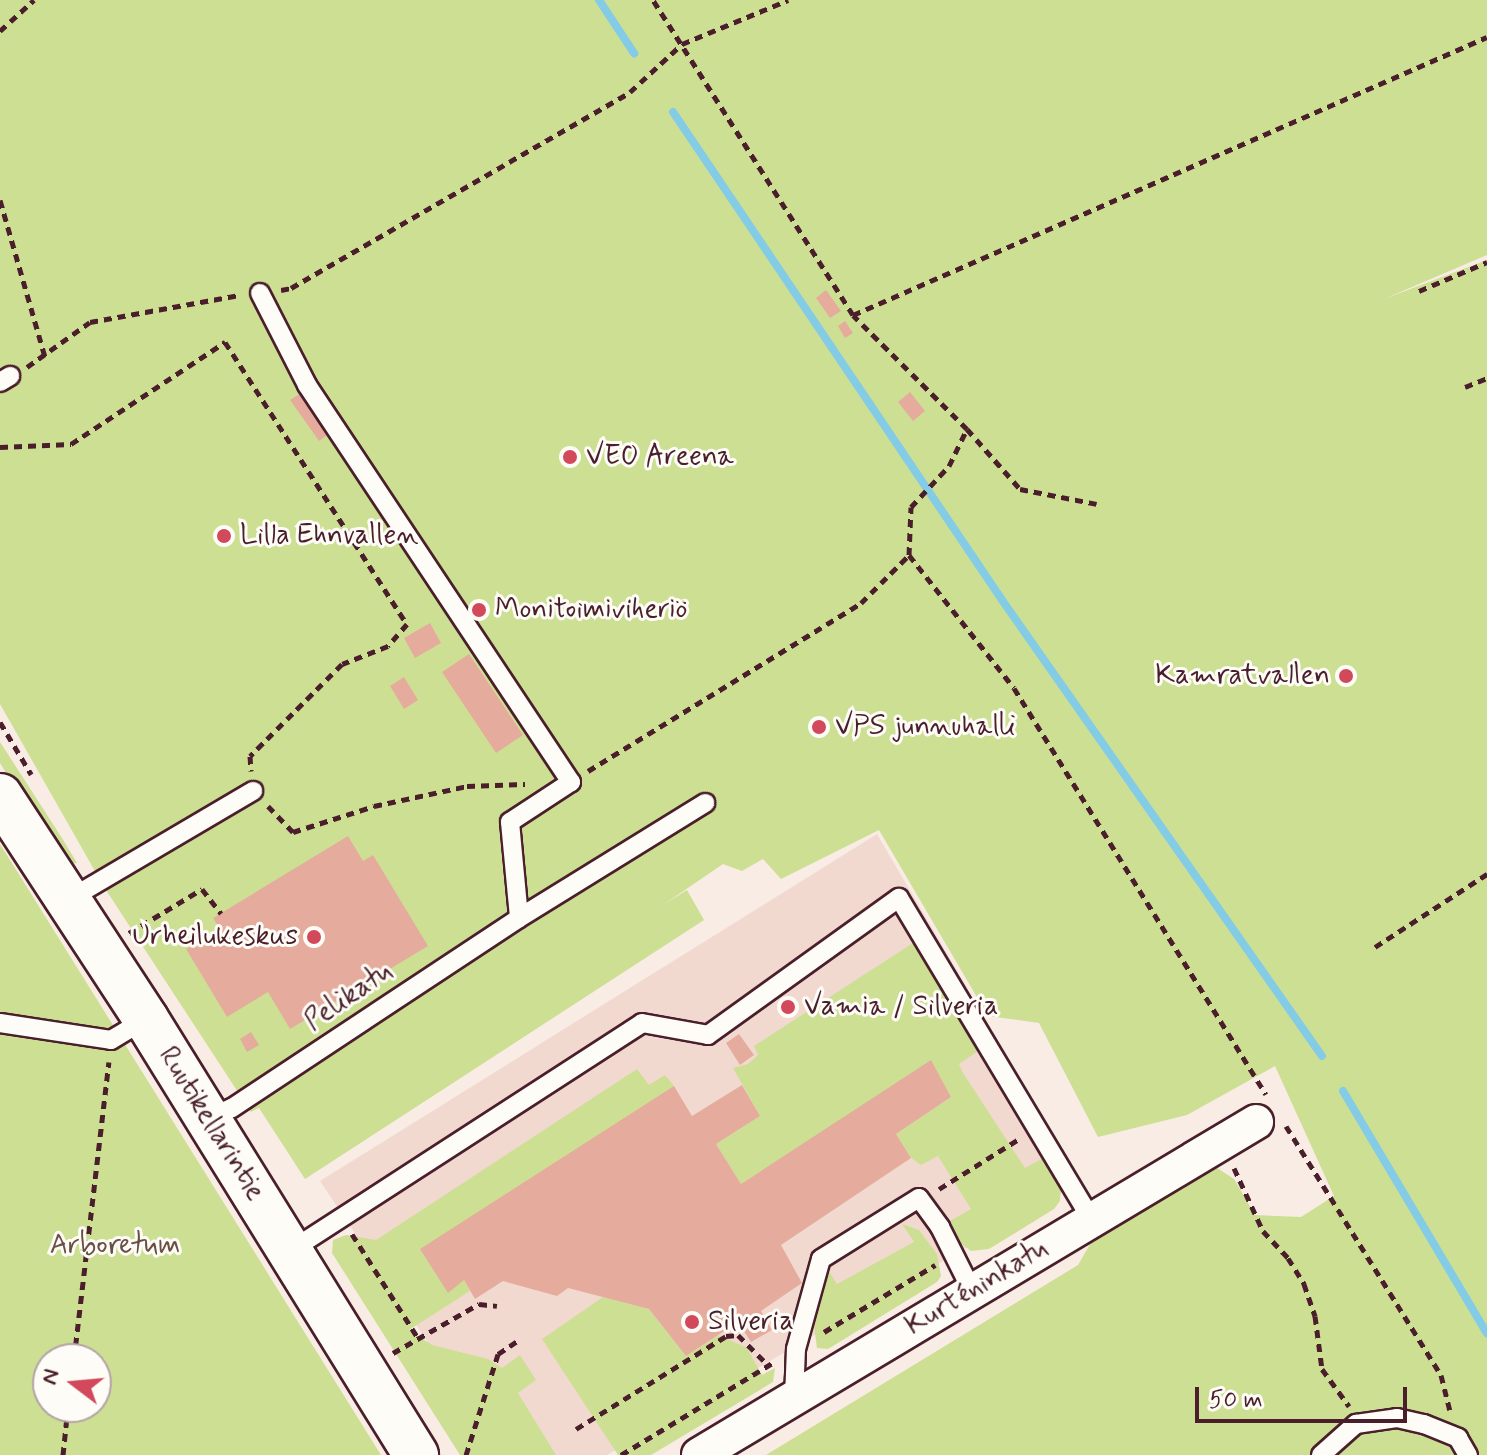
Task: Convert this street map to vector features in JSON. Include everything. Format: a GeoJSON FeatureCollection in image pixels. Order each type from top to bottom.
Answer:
{"type":"FeatureCollection","features":[{"type":"Feature","properties":{"kind":"main road","name":"Ruutikellarintie"},"geometry":{"type":"LineString","coordinates":[[0,796],[68,900],[129,1030],[208,1120],[416,1455]]}},
{"type":"Feature","properties":{"kind":"street","name":"Kurténinkatu"},"geometry":{"type":"LineString","coordinates":[[699,1455],[1269,1113]]}},
{"type":"Feature","properties":{"kind":"lane"},"geometry":{"type":"LineString","coordinates":[[260,293],[307,385],[571,782],[510,822],[519,918]]}},
{"type":"Feature","properties":{"kind":"lane"},"geometry":{"type":"LineString","coordinates":[[68,900],[253,791]]}},
{"type":"Feature","properties":{"kind":"lane","name":"Pelikatu"},"geometry":{"type":"LineString","coordinates":[[208,1120],[232,1108],[519,918],[705,803]]}},
{"type":"Feature","properties":{"kind":"lane"},"geometry":{"type":"LineString","coordinates":[[290,1251],[642,1023],[708,1035],[899,898],[1092,1220]]}},
{"type":"Feature","properties":{"kind":"lane"},"geometry":{"type":"LineString","coordinates":[[0,1023],[129,1030]]}},
{"type":"Feature","properties":{"kind":"lane"},"geometry":{"type":"LineString","coordinates":[[794,1398],[796,1349],[821,1259],[919,1198],[940,1227],[972,1291]]}},
{"type":"Feature","properties":{"kind":"lane"},"geometry":{"type":"LineString","coordinates":[[1321,1455],[1356,1424],[1397,1418],[1424,1424],[1458,1438],[1468,1455]]}},
{"type":"Feature","properties":{"kind":"path"},"geometry":{"type":"LineString","coordinates":[[0,31],[34,0]]}},
{"type":"Feature","properties":{"kind":"path"},"geometry":{"type":"LineString","coordinates":[[653,0],[853,315],[967,429],[1020,489],[1097,504]]}},
{"type":"Feature","properties":{"kind":"path"},"geometry":{"type":"LineString","coordinates":[[5,379],[45,357],[90,322],[291,288],[630,92],[682,44],[788,0]]}},
{"type":"Feature","properties":{"kind":"path"},"geometry":{"type":"LineString","coordinates":[[853,315],[1487,37]]}},
{"type":"Feature","properties":{"kind":"path"},"geometry":{"type":"LineString","coordinates":[[0,200],[45,357]]}},
{"type":"Feature","properties":{"kind":"path"},"geometry":{"type":"LineString","coordinates":[[1419,291],[1487,262]]}},
{"type":"Feature","properties":{"kind":"path"},"geometry":{"type":"LineString","coordinates":[[0,447],[71,444],[225,342],[407,624],[388,646],[342,664],[250,756],[253,791],[293,832],[374,806],[467,786],[571,782],[861,603],[909,555]]}},
{"type":"Feature","properties":{"kind":"path"},"geometry":{"type":"LineString","coordinates":[[1465,387],[1487,378]]}},
{"type":"Feature","properties":{"kind":"path"},"geometry":{"type":"LineString","coordinates":[[967,429],[949,466],[911,507],[909,555],[1014,688],[1269,1113],[1441,1375],[1458,1438]]}},
{"type":"Feature","properties":{"kind":"path"},"geometry":{"type":"LineString","coordinates":[[1375,947],[1487,874]]}},
{"type":"Feature","properties":{"kind":"path"},"geometry":{"type":"LineString","coordinates":[[125,935],[202,889],[221,913]]}},
{"type":"Feature","properties":{"kind":"path"},"geometry":{"type":"LineString","coordinates":[[77,1343],[129,1030]]}},
{"type":"Feature","properties":{"kind":"path"},"geometry":{"type":"LineString","coordinates":[[919,1198],[954,1183],[1036,1128]]}},
{"type":"Feature","properties":{"kind":"path"},"geometry":{"type":"LineString","coordinates":[[1221,1142],[1263,1231],[1288,1258],[1304,1284],[1315,1316],[1322,1369],[1363,1423]]}},
{"type":"Feature","properties":{"kind":"path"},"geometry":{"type":"LineString","coordinates":[[341,1217],[418,1338]]}},
{"type":"Feature","properties":{"kind":"path"},"geometry":{"type":"LineString","coordinates":[[388,1355],[479,1304],[497,1306]]}},
{"type":"Feature","properties":{"kind":"path"},"geometry":{"type":"LineString","coordinates":[[576,1429],[726,1336],[738,1335],[769,1366]]}},
{"type":"Feature","properties":{"kind":"path"},"geometry":{"type":"LineString","coordinates":[[466,1455],[498,1354],[519,1340]]}},
{"type":"Feature","properties":{"kind":"path"},"geometry":{"type":"LineString","coordinates":[[63,1455],[66,1423]]}},
{"type":"Feature","properties":{"kind":"shaded area","name":"Vamia / Silveria"},"geometry":{"type":"Polygon","coordinates":[[[877,834],[1080,1182],[607,1455],[503,1455],[320,1181],[877,834]]]}},
{"type":"Feature","properties":{"kind":"green space","name":"Monitoimiviheriö"},"geometry":{"type":"Polygon","coordinates":[[[0,0],[1487,0],[1487,255],[1384,299],[1487,260],[1487,1455],[766,1455],[1078,1265],[1100,1227],[1211,1164],[1234,1179],[1255,1215],[1301,1217],[1334,1196],[1275,1066],[1187,1115],[1098,1137],[1039,1023],[988,1016],[879,830],[781,879],[763,859],[742,871],[723,864],[663,905],[687,890],[704,920],[305,1179],[259,1108],[251,1112],[104,887],[0,704],[0,0]]]}},
{"type":"Feature","properties":{"kind":"green space"},"geometry":{"type":"Polygon","coordinates":[[[0,742],[77,863],[68,864],[55,852],[0,763],[0,742]]]}},
{"type":"Feature","properties":{"kind":"green space","name":"Arboretum"},"geometry":{"type":"Polygon","coordinates":[[[0,844],[381,1455],[0,1455],[0,844]]]}},
{"type":"Feature","properties":{"kind":"green space"},"geometry":{"type":"Polygon","coordinates":[[[916,941],[981,1049],[959,1064],[963,1073],[1025,1168],[1045,1157],[1061,1186],[1060,1201],[1054,1209],[989,1249],[971,1251],[959,1242],[950,1221],[971,1209],[938,1156],[921,1165],[911,1158],[896,1134],[951,1097],[931,1061],[741,1184],[716,1144],[760,1116],[733,1068],[748,1064],[758,1055],[754,1046],[916,941]]]}},
{"type":"Feature","properties":{"kind":"green space"},"geometry":{"type":"Polygon","coordinates":[[[637,1069],[649,1085],[665,1075],[674,1086],[464,1280],[470,1291],[409,1330],[432,1345],[488,1359],[502,1368],[520,1355],[536,1380],[518,1393],[556,1455],[460,1455],[332,1253],[333,1240],[346,1235],[376,1240],[637,1069]]]}},
{"type":"Feature","properties":{"kind":"green space"},"geometry":{"type":"Polygon","coordinates":[[[902,1224],[919,1230],[937,1254],[941,1276],[937,1282],[828,1349],[817,1348],[814,1326],[828,1270],[837,1284],[914,1242],[902,1224]]]}},
{"type":"Feature","properties":{"kind":"green space"},"geometry":{"type":"Polygon","coordinates":[[[603,1297],[649,1309],[686,1356],[719,1335],[747,1348],[762,1375],[775,1368],[773,1382],[651,1455],[618,1455],[542,1339],[603,1297]]]}},
{"type":"Feature","properties":{"kind":"building"},"geometry":{"type":"Polygon","coordinates":[[[826,290],[841,311],[830,318],[816,298],[826,290]]]}},
{"type":"Feature","properties":{"kind":"building"},"geometry":{"type":"Polygon","coordinates":[[[845,321],[853,333],[845,338],[838,326],[845,321]]]}},
{"type":"Feature","properties":{"kind":"building"},"geometry":{"type":"Polygon","coordinates":[[[910,392],[925,411],[913,421],[898,402],[910,392]]]}},
{"type":"Feature","properties":{"kind":"building"},"geometry":{"type":"Polygon","coordinates":[[[301,393],[330,433],[319,441],[290,400],[301,393]]]}},
{"type":"Feature","properties":{"kind":"building"},"geometry":{"type":"Polygon","coordinates":[[[430,623],[441,643],[415,658],[404,638],[430,623]]]}},
{"type":"Feature","properties":{"kind":"building"},"geometry":{"type":"Polygon","coordinates":[[[469,654],[523,735],[496,753],[442,672],[469,654]]]}},
{"type":"Feature","properties":{"kind":"building"},"geometry":{"type":"Polygon","coordinates":[[[404,677],[418,700],[404,709],[390,686],[404,677]]]}},
{"type":"Feature","properties":{"kind":"building","name":"Urheilukeskus"},"geometry":{"type":"Polygon","coordinates":[[[348,836],[363,861],[373,855],[428,946],[290,1029],[268,992],[227,1017],[186,949],[220,929],[213,918],[348,836]]]}},
{"type":"Feature","properties":{"kind":"building"},"geometry":{"type":"Polygon","coordinates":[[[251,1032],[259,1045],[247,1052],[240,1039],[251,1032]]]}},
{"type":"Feature","properties":{"kind":"building"},"geometry":{"type":"Polygon","coordinates":[[[739,1034],[754,1055],[740,1065],[726,1043],[739,1034]]]}},
{"type":"Feature","properties":{"kind":"building"},"geometry":{"type":"Polygon","coordinates":[[[931,1060],[951,1097],[896,1134],[911,1158],[781,1245],[802,1283],[761,1311],[772,1330],[751,1342],[738,1322],[686,1356],[649,1309],[568,1288],[557,1296],[503,1281],[475,1299],[464,1280],[448,1293],[420,1249],[674,1086],[692,1116],[742,1085],[760,1116],[716,1144],[741,1184],[931,1060]]]}},
{"type":"Feature","properties":{"kind":"waterway"},"geometry":{"type":"LineString","coordinates":[[599,0],[634,53]]}},
{"type":"Feature","properties":{"kind":"waterway"},"geometry":{"type":"LineString","coordinates":[[673,112],[1002,600],[1322,1056]]}},
{"type":"Feature","properties":{"kind":"waterway"},"geometry":{"type":"LineString","coordinates":[[1343,1091],[1487,1334]]}},
{"type":"Feature","properties":{"kind":"place","name":"VEO Areena"},"geometry":{"type":"Point","coordinates":[570,457]}},
{"type":"Feature","properties":{"kind":"place","name":"Lilla Ehnvallen"},"geometry":{"type":"Point","coordinates":[224,536]}},
{"type":"Feature","properties":{"kind":"place","name":"Monitoimiviheriö"},"geometry":{"type":"Point","coordinates":[479,610]}},
{"type":"Feature","properties":{"kind":"place","name":"Kamratvallen"},"geometry":{"type":"Point","coordinates":[1346,676]}},
{"type":"Feature","properties":{"kind":"place","name":"VPS junnuhalli"},"geometry":{"type":"Point","coordinates":[819,727]}},
{"type":"Feature","properties":{"kind":"place","name":"Urheilukeskus"},"geometry":{"type":"Point","coordinates":[314,937]}},
{"type":"Feature","properties":{"kind":"place","name":"Vamia / Silveria"},"geometry":{"type":"Point","coordinates":[788,1007]}},
{"type":"Feature","properties":{"kind":"place","name":"Silveria"},"geometry":{"type":"Point","coordinates":[692,1322]}}]}
